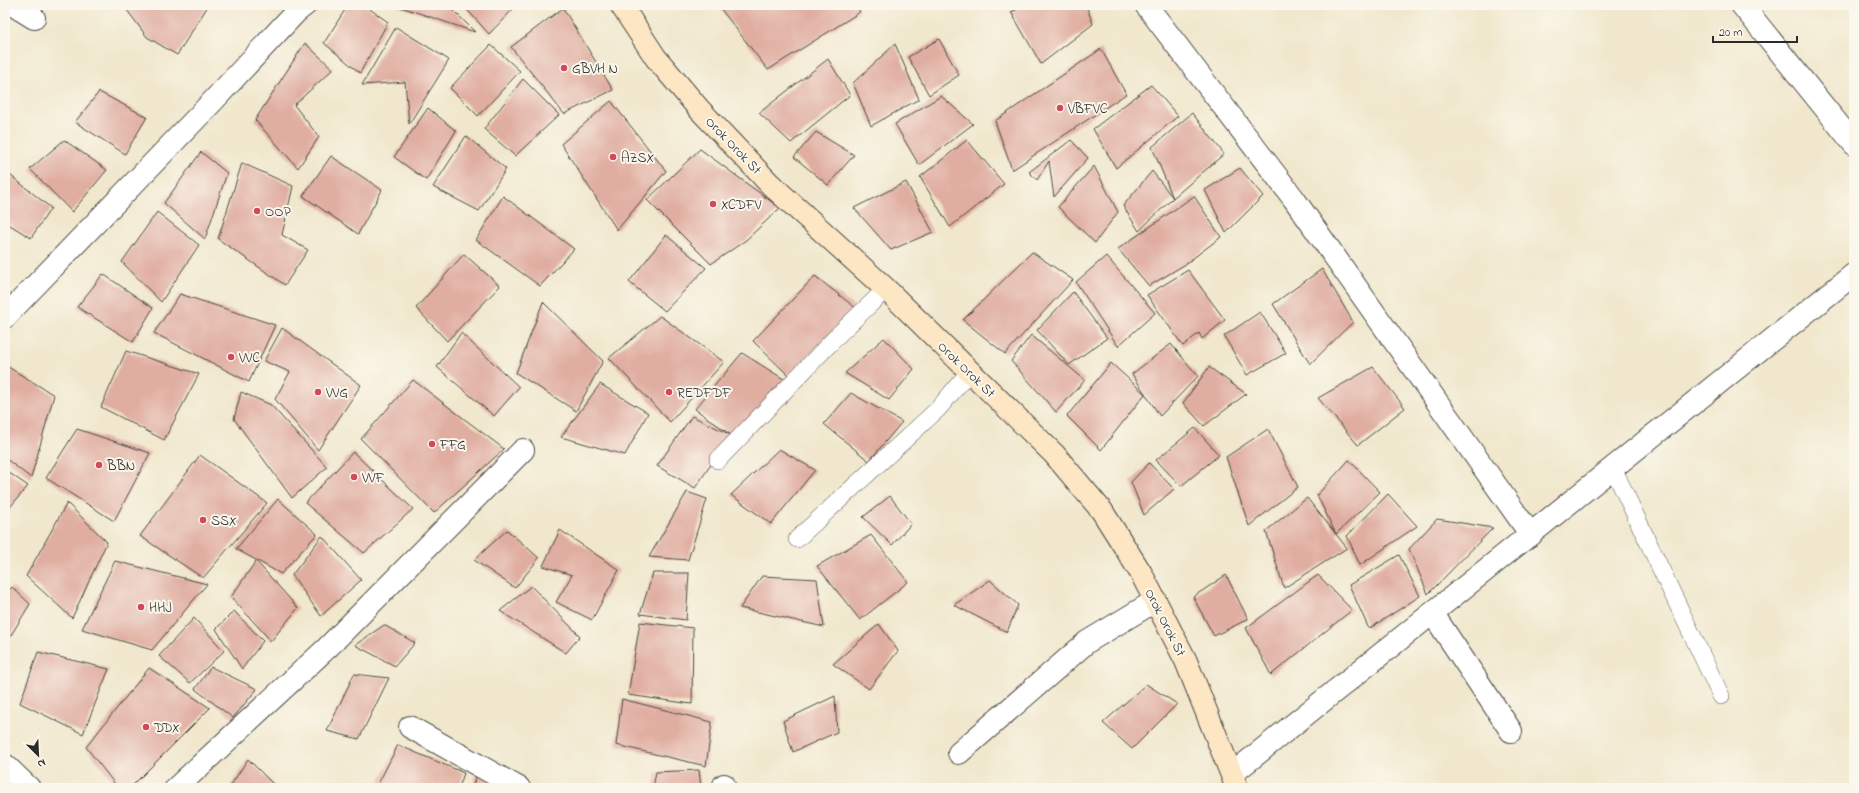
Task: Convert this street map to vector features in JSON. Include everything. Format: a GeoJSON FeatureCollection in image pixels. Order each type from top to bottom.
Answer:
{"type":"FeatureCollection","features":[{"type":"Feature","properties":{"kind":"main road","name":"Orok Orok St"},"geometry":{"type":"LineString","coordinates":[[621,5],[656,58],[699,109],[770,184],[886,289],[1054,454],[1102,511],[1141,573],[1186,662],[1234,781]]}},
{"type":"Feature","properties":{"kind":"street"},"geometry":{"type":"LineString","coordinates":[[13,5],[34,18]]}},
{"type":"Feature","properties":{"kind":"street"},"geometry":{"type":"LineString","coordinates":[[5,317],[213,101],[294,13],[305,5]]}},
{"type":"Feature","properties":{"kind":"street"},"geometry":{"type":"LineString","coordinates":[[1146,5],[1294,199],[1532,534]]}},
{"type":"Feature","properties":{"kind":"street"},"geometry":{"type":"LineString","coordinates":[[1742,5],[1854,144]]}},
{"type":"Feature","properties":{"kind":"street"},"geometry":{"type":"LineString","coordinates":[[1234,781],[1433,614],[1854,274]]}},
{"type":"Feature","properties":{"kind":"street"},"geometry":{"type":"LineString","coordinates":[[176,788],[327,648],[523,450]]}},
{"type":"Feature","properties":{"kind":"street"},"geometry":{"type":"LineString","coordinates":[[959,753],[1087,642],[1155,601]]}},
{"type":"Feature","properties":{"kind":"street"},"geometry":{"type":"LineString","coordinates":[[1433,614],[1511,731]]}},
{"type":"Feature","properties":{"kind":"street"},"geometry":{"type":"LineString","coordinates":[[410,727],[519,788]]}},
{"type":"Feature","properties":{"kind":"street"},"geometry":{"type":"LineString","coordinates":[[5,765],[29,788]]}},
{"type":"Feature","properties":{"kind":"lane"},"geometry":{"type":"LineString","coordinates":[[718,460],[840,333],[886,289]]}},
{"type":"Feature","properties":{"kind":"lane"},"geometry":{"type":"LineString","coordinates":[[797,539],[938,409],[970,372]]}},
{"type":"Feature","properties":{"kind":"lane"},"geometry":{"type":"LineString","coordinates":[[1613,468],[1721,696]]}},
{"type":"Feature","properties":{"kind":"building"},"geometry":{"type":"Polygon","coordinates":[[[131,5],[208,6],[177,55],[147,37],[127,10],[131,5]]]}},
{"type":"Feature","properties":{"kind":"building"},"geometry":{"type":"Polygon","coordinates":[[[348,5],[364,5],[388,22],[360,73],[324,43],[348,5]]]}},
{"type":"Feature","properties":{"kind":"building"},"geometry":{"type":"Polygon","coordinates":[[[395,5],[448,5],[475,32],[395,5]]]}},
{"type":"Feature","properties":{"kind":"building"},"geometry":{"type":"Polygon","coordinates":[[[463,5],[517,5],[489,34],[463,5]]]}},
{"type":"Feature","properties":{"kind":"building"},"geometry":{"type":"Polygon","coordinates":[[[725,5],[855,5],[860,12],[768,70],[720,8],[725,5]]]}},
{"type":"Feature","properties":{"kind":"building"},"geometry":{"type":"Polygon","coordinates":[[[1027,5],[1086,5],[1093,24],[1041,64],[1011,12],[1027,5]]]}},
{"type":"Feature","properties":{"kind":"building","name":"GBVH N"},"geometry":{"type":"Polygon","coordinates":[[[563,8],[613,90],[564,114],[511,47],[563,8]]]}},
{"type":"Feature","properties":{"kind":"building"},"geometry":{"type":"Polygon","coordinates":[[[396,27],[449,60],[409,124],[405,82],[362,85],[396,27]]]}},
{"type":"Feature","properties":{"kind":"building"},"geometry":{"type":"Polygon","coordinates":[[[939,39],[959,75],[929,95],[908,57],[939,39]]]}},
{"type":"Feature","properties":{"kind":"building"},"geometry":{"type":"Polygon","coordinates":[[[305,43],[333,69],[294,105],[319,137],[298,168],[255,120],[305,43]]]}},
{"type":"Feature","properties":{"kind":"building"},"geometry":{"type":"Polygon","coordinates":[[[895,44],[919,99],[871,126],[853,83],[895,44]]]}},
{"type":"Feature","properties":{"kind":"building"},"geometry":{"type":"Polygon","coordinates":[[[491,45],[520,71],[478,116],[450,88],[491,45]]]}},
{"type":"Feature","properties":{"kind":"building","name":"VBFVC"},"geometry":{"type":"Polygon","coordinates":[[[1101,49],[1126,94],[1012,170],[995,121],[1101,49]]]}},
{"type":"Feature","properties":{"kind":"building"},"geometry":{"type":"Polygon","coordinates":[[[828,59],[850,95],[791,143],[759,113],[828,59]]]}},
{"type":"Feature","properties":{"kind":"building"},"geometry":{"type":"Polygon","coordinates":[[[523,79],[559,115],[515,156],[484,129],[523,79]]]}},
{"type":"Feature","properties":{"kind":"building"},"geometry":{"type":"Polygon","coordinates":[[[1151,85],[1178,116],[1116,168],[1093,129],[1151,85]]]}},
{"type":"Feature","properties":{"kind":"building"},"geometry":{"type":"Polygon","coordinates":[[[99,92],[147,117],[125,154],[75,122],[99,92]]]}},
{"type":"Feature","properties":{"kind":"building"},"geometry":{"type":"Polygon","coordinates":[[[941,96],[973,124],[919,165],[895,124],[941,96]]]}},
{"type":"Feature","properties":{"kind":"building","name":"AZSX"},"geometry":{"type":"Polygon","coordinates":[[[611,101],[666,171],[617,230],[561,144],[611,101]]]}},
{"type":"Feature","properties":{"kind":"building"},"geometry":{"type":"Polygon","coordinates":[[[428,108],[456,131],[426,180],[394,157],[428,108]]]}},
{"type":"Feature","properties":{"kind":"building"},"geometry":{"type":"Polygon","coordinates":[[[1192,113],[1224,154],[1173,198],[1152,147],[1192,113]]]}},
{"type":"Feature","properties":{"kind":"building"},"geometry":{"type":"Polygon","coordinates":[[[816,132],[854,155],[828,185],[794,157],[816,132]]]}},
{"type":"Feature","properties":{"kind":"building"},"geometry":{"type":"Polygon","coordinates":[[[466,136],[506,169],[479,211],[433,187],[466,136]]]}},
{"type":"Feature","properties":{"kind":"building"},"geometry":{"type":"Polygon","coordinates":[[[64,140],[107,170],[72,212],[30,169],[64,140]]]}},
{"type":"Feature","properties":{"kind":"building"},"geometry":{"type":"Polygon","coordinates":[[[967,140],[1004,184],[950,227],[920,177],[967,140]]]}},
{"type":"Feature","properties":{"kind":"building"},"geometry":{"type":"Polygon","coordinates":[[[1071,140],[1088,158],[1054,197],[1049,161],[1037,180],[1029,172],[1071,140]]]}},
{"type":"Feature","properties":{"kind":"building","name":"XCDFV"},"geometry":{"type":"Polygon","coordinates":[[[700,149],[780,208],[746,240],[711,264],[647,200],[700,149]]]}},
{"type":"Feature","properties":{"kind":"building"},"geometry":{"type":"Polygon","coordinates":[[[201,152],[227,173],[205,239],[164,203],[201,152]]]}},
{"type":"Feature","properties":{"kind":"building"},"geometry":{"type":"Polygon","coordinates":[[[331,156],[382,190],[358,234],[303,196],[331,156]]]}},
{"type":"Feature","properties":{"kind":"building","name":"OOP"},"geometry":{"type":"Polygon","coordinates":[[[242,163],[293,186],[282,235],[308,250],[285,285],[218,239],[242,163]]]}},
{"type":"Feature","properties":{"kind":"building"},"geometry":{"type":"Polygon","coordinates":[[[1094,166],[1118,212],[1095,243],[1058,207],[1094,166]]]}},
{"type":"Feature","properties":{"kind":"building"},"geometry":{"type":"Polygon","coordinates":[[[1240,168],[1263,196],[1226,233],[1205,190],[1240,168]]]}},
{"type":"Feature","properties":{"kind":"building"},"geometry":{"type":"Polygon","coordinates":[[[5,171],[51,208],[31,238],[5,222],[5,171]]]}},
{"type":"Feature","properties":{"kind":"building"},"geometry":{"type":"Polygon","coordinates":[[[1152,171],[1173,198],[1139,231],[1123,206],[1152,171]]]}},
{"type":"Feature","properties":{"kind":"building"},"geometry":{"type":"Polygon","coordinates":[[[906,182],[933,232],[891,250],[854,208],[906,182]]]}},
{"type":"Feature","properties":{"kind":"building"},"geometry":{"type":"Polygon","coordinates":[[[503,196],[574,249],[540,286],[476,240],[503,196]]]}},
{"type":"Feature","properties":{"kind":"building"},"geometry":{"type":"Polygon","coordinates":[[[1194,196],[1221,237],[1184,265],[1149,286],[1118,249],[1194,196]]]}},
{"type":"Feature","properties":{"kind":"building"},"geometry":{"type":"Polygon","coordinates":[[[157,212],[199,245],[161,302],[122,262],[157,212]]]}},
{"type":"Feature","properties":{"kind":"building"},"geometry":{"type":"Polygon","coordinates":[[[666,235],[706,268],[665,311],[629,282],[666,235]]]}},
{"type":"Feature","properties":{"kind":"building"},"geometry":{"type":"Polygon","coordinates":[[[1032,252],[1073,280],[1005,354],[963,320],[1032,252]]]}},
{"type":"Feature","properties":{"kind":"building"},"geometry":{"type":"Polygon","coordinates":[[[464,254],[500,286],[447,341],[416,308],[464,254]]]}},
{"type":"Feature","properties":{"kind":"building"},"geometry":{"type":"Polygon","coordinates":[[[1106,256],[1155,313],[1118,346],[1076,282],[1106,256]]]}},
{"type":"Feature","properties":{"kind":"building"},"geometry":{"type":"Polygon","coordinates":[[[1322,269],[1353,322],[1310,364],[1273,304],[1322,269]]]}},
{"type":"Feature","properties":{"kind":"building"},"geometry":{"type":"Polygon","coordinates":[[[1188,270],[1225,320],[1202,339],[1199,333],[1183,346],[1147,295],[1188,270]]]}},
{"type":"Feature","properties":{"kind":"building"},"geometry":{"type":"Polygon","coordinates":[[[103,274],[153,308],[133,342],[77,307],[103,274]]]}},
{"type":"Feature","properties":{"kind":"building"},"geometry":{"type":"Polygon","coordinates":[[[815,276],[857,309],[788,375],[753,341],[815,276]]]}},
{"type":"Feature","properties":{"kind":"building"},"geometry":{"type":"Polygon","coordinates":[[[1073,292],[1107,338],[1069,365],[1037,330],[1073,292]]]}},
{"type":"Feature","properties":{"kind":"building","name":"VVC"},"geometry":{"type":"Polygon","coordinates":[[[180,294],[275,325],[249,382],[154,333],[180,294]]]}},
{"type":"Feature","properties":{"kind":"building"},"geometry":{"type":"Polygon","coordinates":[[[543,302],[603,361],[576,411],[516,373],[543,302]]]}},
{"type":"Feature","properties":{"kind":"building"},"geometry":{"type":"Polygon","coordinates":[[[1260,312],[1286,353],[1247,375],[1224,336],[1260,312]]]}},
{"type":"Feature","properties":{"kind":"building","name":"REDFDF"},"geometry":{"type":"Polygon","coordinates":[[[660,316],[724,362],[670,422],[609,358],[660,316]]]}},
{"type":"Feature","properties":{"kind":"building","name":"VVG"},"geometry":{"type":"Polygon","coordinates":[[[282,328],[361,385],[318,450],[275,399],[290,372],[264,361],[282,328]]]}},
{"type":"Feature","properties":{"kind":"building"},"geometry":{"type":"Polygon","coordinates":[[[461,333],[519,387],[494,416],[437,367],[461,333]]]}},
{"type":"Feature","properties":{"kind":"building"},"geometry":{"type":"Polygon","coordinates":[[[1031,335],[1085,380],[1056,412],[1011,361],[1031,335]]]}},
{"type":"Feature","properties":{"kind":"building"},"geometry":{"type":"Polygon","coordinates":[[[884,338],[914,369],[889,400],[845,373],[884,338]]]}},
{"type":"Feature","properties":{"kind":"building"},"geometry":{"type":"Polygon","coordinates":[[[1171,344],[1198,376],[1160,416],[1132,374],[1171,344]]]}},
{"type":"Feature","properties":{"kind":"building"},"geometry":{"type":"Polygon","coordinates":[[[126,351],[199,374],[164,440],[101,407],[126,351]]]}},
{"type":"Feature","properties":{"kind":"building"},"geometry":{"type":"Polygon","coordinates":[[[742,353],[790,383],[731,435],[695,409],[742,353]]]}},
{"type":"Feature","properties":{"kind":"building"},"geometry":{"type":"Polygon","coordinates":[[[1111,363],[1145,394],[1101,450],[1067,416],[1111,363]]]}},
{"type":"Feature","properties":{"kind":"building"},"geometry":{"type":"Polygon","coordinates":[[[5,365],[54,395],[31,478],[5,458],[5,365]]]}},
{"type":"Feature","properties":{"kind":"building"},"geometry":{"type":"Polygon","coordinates":[[[1209,367],[1246,394],[1204,426],[1183,403],[1209,367]]]}},
{"type":"Feature","properties":{"kind":"building"},"geometry":{"type":"Polygon","coordinates":[[[1373,367],[1405,408],[1358,445],[1318,398],[1373,367]]]}},
{"type":"Feature","properties":{"kind":"building","name":"FFG"},"geometry":{"type":"Polygon","coordinates":[[[413,380],[504,449],[434,513],[361,439],[413,380]]]}},
{"type":"Feature","properties":{"kind":"building"},"geometry":{"type":"Polygon","coordinates":[[[600,384],[648,413],[625,455],[561,437],[600,384]]]}},
{"type":"Feature","properties":{"kind":"building"},"geometry":{"type":"Polygon","coordinates":[[[241,392],[271,405],[327,467],[292,498],[234,419],[241,392]]]}},
{"type":"Feature","properties":{"kind":"building"},"geometry":{"type":"Polygon","coordinates":[[[851,393],[902,422],[869,461],[824,424],[851,393]]]}},
{"type":"Feature","properties":{"kind":"building"},"geometry":{"type":"Polygon","coordinates":[[[692,416],[731,435],[695,488],[657,466],[692,416]]]}},
{"type":"Feature","properties":{"kind":"building"},"geometry":{"type":"Polygon","coordinates":[[[1195,428],[1219,455],[1181,486],[1156,460],[1195,428]]]}},
{"type":"Feature","properties":{"kind":"building","name":"BBN"},"geometry":{"type":"Polygon","coordinates":[[[77,429],[150,453],[114,521],[46,478],[77,429]]]}},
{"type":"Feature","properties":{"kind":"building"},"geometry":{"type":"Polygon","coordinates":[[[1268,429],[1298,487],[1249,526],[1226,457],[1268,429]]]}},
{"type":"Feature","properties":{"kind":"building"},"geometry":{"type":"Polygon","coordinates":[[[779,449],[815,470],[771,524],[731,495],[779,449]]]}},
{"type":"Feature","properties":{"kind":"building","name":"VVF"},"geometry":{"type":"Polygon","coordinates":[[[353,452],[413,509],[364,553],[305,503],[353,452]]]}},
{"type":"Feature","properties":{"kind":"building","name":"SSX"},"geometry":{"type":"Polygon","coordinates":[[[200,455],[267,503],[203,578],[140,536],[200,455]]]}},
{"type":"Feature","properties":{"kind":"building"},"geometry":{"type":"Polygon","coordinates":[[[1349,460],[1380,492],[1336,534],[1317,495],[1349,460]]]}},
{"type":"Feature","properties":{"kind":"building"},"geometry":{"type":"Polygon","coordinates":[[[1149,463],[1174,489],[1144,515],[1131,482],[1149,463]]]}},
{"type":"Feature","properties":{"kind":"building"},"geometry":{"type":"Polygon","coordinates":[[[5,470],[28,486],[5,513],[5,470]]]}},
{"type":"Feature","properties":{"kind":"building"},"geometry":{"type":"Polygon","coordinates":[[[687,492],[707,499],[688,560],[649,557],[687,492]]]}},
{"type":"Feature","properties":{"kind":"building"},"geometry":{"type":"Polygon","coordinates":[[[1388,494],[1417,526],[1360,565],[1347,536],[1388,494]]]}},
{"type":"Feature","properties":{"kind":"building"},"geometry":{"type":"Polygon","coordinates":[[[890,496],[911,524],[892,545],[863,517],[890,496]]]}},
{"type":"Feature","properties":{"kind":"building"},"geometry":{"type":"Polygon","coordinates":[[[1307,498],[1347,548],[1284,588],[1266,531],[1307,498]]]}},
{"type":"Feature","properties":{"kind":"building"},"geometry":{"type":"Polygon","coordinates":[[[278,499],[317,534],[281,574],[236,549],[278,499]]]}},
{"type":"Feature","properties":{"kind":"building"},"geometry":{"type":"Polygon","coordinates":[[[67,503],[107,542],[72,618],[26,576],[67,503]]]}},
{"type":"Feature","properties":{"kind":"building"},"geometry":{"type":"Polygon","coordinates":[[[1437,519],[1493,528],[1428,594],[1409,549],[1437,519]]]}},
{"type":"Feature","properties":{"kind":"building"},"geometry":{"type":"Polygon","coordinates":[[[507,530],[539,558],[515,588],[474,560],[507,530]]]}},
{"type":"Feature","properties":{"kind":"building"},"geometry":{"type":"Polygon","coordinates":[[[560,530],[619,570],[592,620],[556,602],[572,575],[543,566],[560,530]]]}},
{"type":"Feature","properties":{"kind":"building"},"geometry":{"type":"Polygon","coordinates":[[[871,535],[908,582],[860,620],[817,566],[871,535]]]}},
{"type":"Feature","properties":{"kind":"building"},"geometry":{"type":"Polygon","coordinates":[[[322,536],[361,580],[321,616],[292,575],[322,536]]]}},
{"type":"Feature","properties":{"kind":"building"},"geometry":{"type":"Polygon","coordinates":[[[1399,555],[1420,596],[1369,629],[1349,585],[1399,555]]]}},
{"type":"Feature","properties":{"kind":"building","name":"HHJ"},"geometry":{"type":"Polygon","coordinates":[[[115,561],[207,584],[152,650],[82,629],[115,561]]]}},
{"type":"Feature","properties":{"kind":"building"},"geometry":{"type":"Polygon","coordinates":[[[256,561],[298,608],[271,641],[231,597],[256,561]]]}},
{"type":"Feature","properties":{"kind":"building"},"geometry":{"type":"Polygon","coordinates":[[[653,573],[689,573],[686,620],[640,614],[653,573]]]}},
{"type":"Feature","properties":{"kind":"building"},"geometry":{"type":"Polygon","coordinates":[[[1226,575],[1248,619],[1214,636],[1193,597],[1226,575]]]}},
{"type":"Feature","properties":{"kind":"building"},"geometry":{"type":"Polygon","coordinates":[[[1318,575],[1352,610],[1271,675],[1246,628],[1318,575]]]}},
{"type":"Feature","properties":{"kind":"building"},"geometry":{"type":"Polygon","coordinates":[[[762,576],[817,579],[824,627],[740,608],[762,576]]]}},
{"type":"Feature","properties":{"kind":"building"},"geometry":{"type":"Polygon","coordinates":[[[990,580],[1018,605],[1007,632],[954,605],[990,580]]]}},
{"type":"Feature","properties":{"kind":"building"},"geometry":{"type":"Polygon","coordinates":[[[531,586],[580,636],[566,653],[500,611],[531,586]]]}},
{"type":"Feature","properties":{"kind":"building"},"geometry":{"type":"Polygon","coordinates":[[[12,587],[30,604],[5,645],[5,595],[12,587]]]}},
{"type":"Feature","properties":{"kind":"building"},"geometry":{"type":"Polygon","coordinates":[[[234,611],[263,641],[242,669],[216,629],[234,611]]]}},
{"type":"Feature","properties":{"kind":"building"},"geometry":{"type":"Polygon","coordinates":[[[194,618],[224,651],[190,683],[159,656],[194,618]]]}},
{"type":"Feature","properties":{"kind":"building"},"geometry":{"type":"Polygon","coordinates":[[[640,622],[693,628],[692,704],[628,695],[640,622]]]}},
{"type":"Feature","properties":{"kind":"building"},"geometry":{"type":"Polygon","coordinates":[[[879,624],[898,651],[869,689],[833,664],[879,624]]]}},
{"type":"Feature","properties":{"kind":"building"},"geometry":{"type":"Polygon","coordinates":[[[384,625],[415,643],[395,666],[355,645],[384,625]]]}},
{"type":"Feature","properties":{"kind":"building"},"geometry":{"type":"Polygon","coordinates":[[[38,652],[109,669],[83,734],[20,703],[38,652]]]}},
{"type":"Feature","properties":{"kind":"building"},"geometry":{"type":"Polygon","coordinates":[[[211,667],[257,689],[233,718],[195,689],[211,667]]]}},
{"type":"Feature","properties":{"kind":"building","name":"DDX"},"geometry":{"type":"Polygon","coordinates":[[[149,668],[210,708],[130,788],[118,788],[86,747],[149,668]]]}},
{"type":"Feature","properties":{"kind":"building"},"geometry":{"type":"Polygon","coordinates":[[[354,674],[389,678],[359,739],[327,731],[354,674]]]}},
{"type":"Feature","properties":{"kind":"building"},"geometry":{"type":"Polygon","coordinates":[[[1146,684],[1177,704],[1132,749],[1103,723],[1146,684]]]}},
{"type":"Feature","properties":{"kind":"building"},"geometry":{"type":"Polygon","coordinates":[[[835,696],[837,732],[793,752],[783,721],[835,696]]]}},
{"type":"Feature","properties":{"kind":"building"},"geometry":{"type":"Polygon","coordinates":[[[622,699],[712,722],[706,766],[616,745],[622,699]]]}},
{"type":"Feature","properties":{"kind":"building"},"geometry":{"type":"Polygon","coordinates":[[[398,745],[464,773],[459,788],[376,788],[398,745]]]}},
{"type":"Feature","properties":{"kind":"building"},"geometry":{"type":"Polygon","coordinates":[[[248,759],[277,788],[229,788],[248,759]]]}},
{"type":"Feature","properties":{"kind":"building"},"geometry":{"type":"Polygon","coordinates":[[[699,770],[701,788],[653,788],[656,772],[699,770]]]}},
{"type":"Feature","properties":{"kind":"building"},"geometry":{"type":"Polygon","coordinates":[[[477,773],[500,788],[472,788],[477,773]]]}},
{"type":"Feature","properties":{"kind":"place","name":"GBVH N"},"geometry":{"type":"Point","coordinates":[564,68]}},
{"type":"Feature","properties":{"kind":"place","name":"VBFVC"},"geometry":{"type":"Point","coordinates":[1060,108]}},
{"type":"Feature","properties":{"kind":"place","name":"AZSX"},"geometry":{"type":"Point","coordinates":[613,157]}},
{"type":"Feature","properties":{"kind":"place","name":"XCDFV"},"geometry":{"type":"Point","coordinates":[713,204]}},
{"type":"Feature","properties":{"kind":"place","name":"OOP"},"geometry":{"type":"Point","coordinates":[257,211]}},
{"type":"Feature","properties":{"kind":"place","name":"VVC"},"geometry":{"type":"Point","coordinates":[231,357]}},
{"type":"Feature","properties":{"kind":"place","name":"VVG"},"geometry":{"type":"Point","coordinates":[318,392]}},
{"type":"Feature","properties":{"kind":"place","name":"REDFDF"},"geometry":{"type":"Point","coordinates":[669,392]}},
{"type":"Feature","properties":{"kind":"place","name":"FFG"},"geometry":{"type":"Point","coordinates":[432,444]}},
{"type":"Feature","properties":{"kind":"place","name":"BBN"},"geometry":{"type":"Point","coordinates":[99,465]}},
{"type":"Feature","properties":{"kind":"place","name":"VVF"},"geometry":{"type":"Point","coordinates":[354,477]}},
{"type":"Feature","properties":{"kind":"place","name":"SSX"},"geometry":{"type":"Point","coordinates":[203,520]}},
{"type":"Feature","properties":{"kind":"place","name":"HHJ"},"geometry":{"type":"Point","coordinates":[141,607]}},
{"type":"Feature","properties":{"kind":"place","name":"DDX"},"geometry":{"type":"Point","coordinates":[146,727]}}]}
